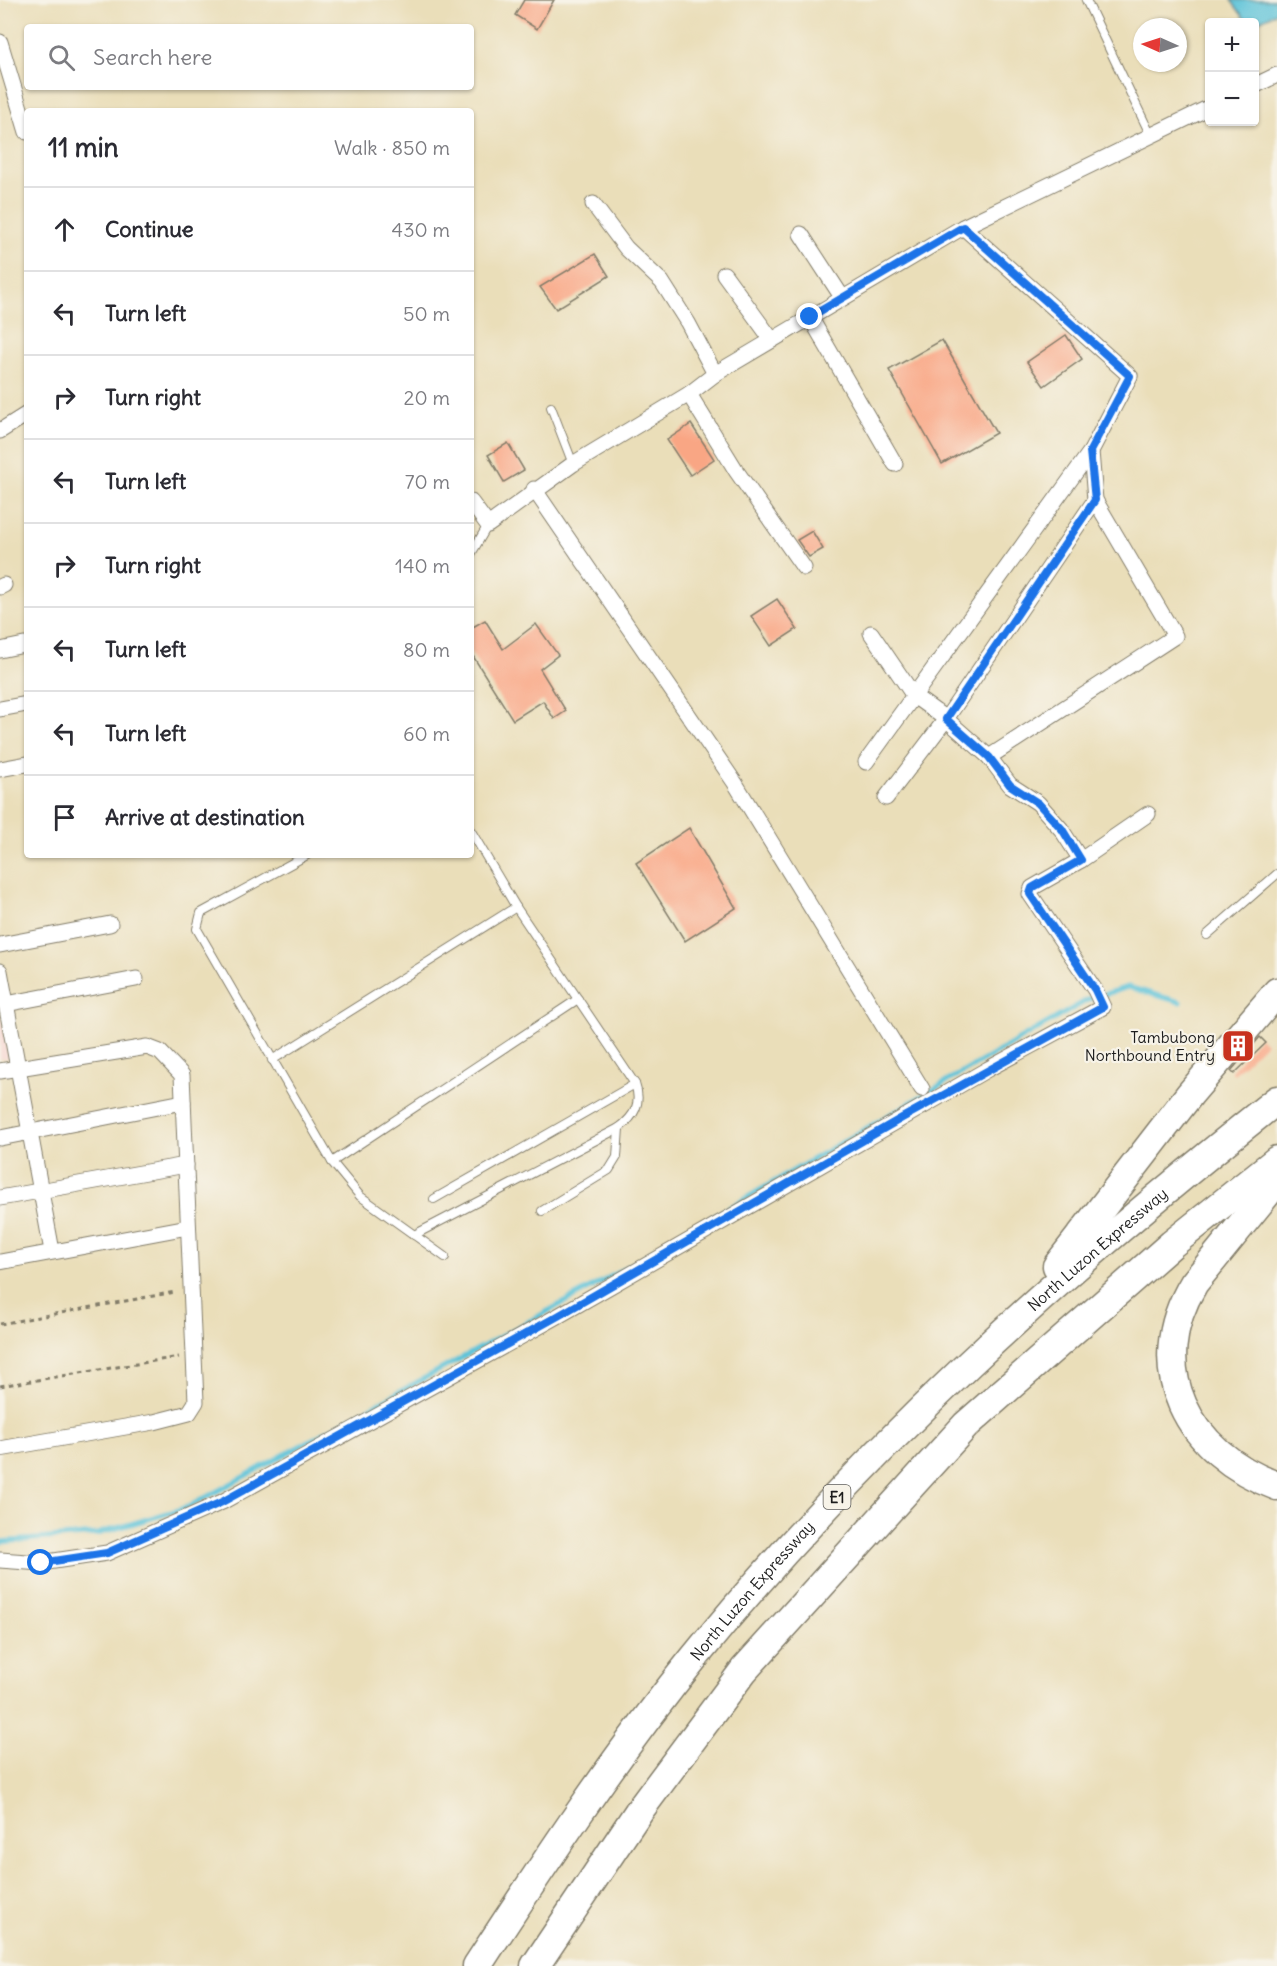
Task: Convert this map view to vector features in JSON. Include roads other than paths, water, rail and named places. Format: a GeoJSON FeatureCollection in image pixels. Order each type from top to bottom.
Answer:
{"type":"FeatureCollection","features":[{"type":"Feature","properties":{"kind":"highway"},"geometry":{"type":"LineString","coordinates":[[1011,1323],[1190,1094],[1277,992]]}},
{"type":"Feature","properties":{"kind":"highway","name":"North Luzon Expressway"},"geometry":{"type":"LineString","coordinates":[[477,1966],[619,1756],[692,1660],[803,1532],[1011,1323],[1167,1187],[1277,1100]]}},
{"type":"Feature","properties":{"kind":"highway"},"geometry":{"type":"LineString","coordinates":[[535,1966],[646,1801],[744,1670],[966,1425],[1154,1259],[1277,1160]]}},
{"type":"Feature","properties":{"kind":"highway"},"geometry":{"type":"LineString","coordinates":[[1277,1181],[1194,1283],[1177,1317],[1172,1345],[1175,1385],[1192,1424],[1220,1456],[1242,1471],[1277,1486]]}},
{"type":"Feature","properties":{"kind":"street"},"geometry":{"type":"LineString","coordinates":[[0,42],[24,122]]}},
{"type":"Feature","properties":{"kind":"street"},"geometry":{"type":"LineString","coordinates":[[1259,84],[1277,75]]}},
{"type":"Feature","properties":{"kind":"street"},"geometry":{"type":"LineString","coordinates":[[474,506],[488,525],[534,489],[689,394],[715,374],[842,297],[963,227],[1205,109]]}},
{"type":"Feature","properties":{"kind":"street"},"geometry":{"type":"LineString","coordinates":[[593,204],[626,248],[662,282],[688,323],[715,374]]}},
{"type":"Feature","properties":{"kind":"street"},"geometry":{"type":"LineString","coordinates":[[866,762],[1090,451],[1130,376],[963,227]]}},
{"type":"Feature","properties":{"kind":"street"},"geometry":{"type":"LineString","coordinates":[[801,234],[842,297]]}},
{"type":"Feature","properties":{"kind":"street"},"geometry":{"type":"LineString","coordinates":[[724,274],[772,340]]}},
{"type":"Feature","properties":{"kind":"street"},"geometry":{"type":"LineString","coordinates":[[810,317],[895,464]]}},
{"type":"Feature","properties":{"kind":"street"},"geometry":{"type":"LineString","coordinates":[[689,394],[737,472],[804,568]]}},
{"type":"Feature","properties":{"kind":"street"},"geometry":{"type":"LineString","coordinates":[[0,431],[24,416]]}},
{"type":"Feature","properties":{"kind":"street"},"geometry":{"type":"LineString","coordinates":[[989,757],[1175,636],[1095,500],[1090,451]]}},
{"type":"Feature","properties":{"kind":"street"},"geometry":{"type":"LineString","coordinates":[[534,489],[735,783],[922,1089]]}},
{"type":"Feature","properties":{"kind":"street"},"geometry":{"type":"LineString","coordinates":[[886,798],[946,719],[1095,500]]}},
{"type":"Feature","properties":{"kind":"street"},"geometry":{"type":"LineString","coordinates":[[871,633],[914,696],[946,719],[989,757],[1010,785],[1038,803],[1051,816],[1081,860]]}},
{"type":"Feature","properties":{"kind":"street"},"geometry":{"type":"LineString","coordinates":[[0,650],[24,645]]}},
{"type":"Feature","properties":{"kind":"street"},"geometry":{"type":"LineString","coordinates":[[0,709],[24,705]]}},
{"type":"Feature","properties":{"kind":"street"},"geometry":{"type":"LineString","coordinates":[[0,769],[24,765]]}},
{"type":"Feature","properties":{"kind":"street"},"geometry":{"type":"LineString","coordinates":[[0,1560],[41,1563],[107,1553],[222,1502],[558,1316],[902,1118],[1103,1007],[1030,894],[1032,888],[1081,860],[1148,814]]}},
{"type":"Feature","properties":{"kind":"street"},"geometry":{"type":"LineString","coordinates":[[0,945],[110,924]]}},
{"type":"Feature","properties":{"kind":"street"},"geometry":{"type":"LineString","coordinates":[[0,971],[20,1068],[52,1251]]}},
{"type":"Feature","properties":{"kind":"street"},"geometry":{"type":"LineString","coordinates":[[6,1004],[136,979]]}},
{"type":"Feature","properties":{"kind":"street"},"geometry":{"type":"LineString","coordinates":[[0,1071],[147,1047],[160,1052],[182,1075],[196,1402],[189,1413],[154,1422],[0,1449]]}},
{"type":"Feature","properties":{"kind":"street"},"geometry":{"type":"LineString","coordinates":[[0,1137],[183,1102]]}},
{"type":"Feature","properties":{"kind":"street"},"geometry":{"type":"LineString","coordinates":[[0,1198],[186,1165]]}},
{"type":"Feature","properties":{"kind":"street"},"geometry":{"type":"LineString","coordinates":[[0,1262],[188,1227]]}},
{"type":"Feature","properties":{"kind":"lane"},"geometry":{"type":"LineString","coordinates":[[1086,0],[1151,136]]}},
{"type":"Feature","properties":{"kind":"lane"},"geometry":{"type":"LineString","coordinates":[[551,407],[573,464]]}},
{"type":"Feature","properties":{"kind":"lane"},"geometry":{"type":"LineString","coordinates":[[474,549],[488,525]]}},
{"type":"Feature","properties":{"kind":"lane"},"geometry":{"type":"LineString","coordinates":[[414,1235],[619,1128],[630,1121],[638,1105],[635,1083],[516,907],[474,836]]}},
{"type":"Feature","properties":{"kind":"lane"},"geometry":{"type":"LineString","coordinates":[[302,858],[201,913],[197,929],[332,1162],[360,1196],[445,1257]]}},
{"type":"Feature","properties":{"kind":"lane"},"geometry":{"type":"LineString","coordinates":[[1207,936],[1277,874]]}},
{"type":"Feature","properties":{"kind":"lane"},"geometry":{"type":"LineString","coordinates":[[272,1060],[516,907]]}},
{"type":"Feature","properties":{"kind":"lane"},"geometry":{"type":"LineString","coordinates":[[332,1162],[578,999]]}},
{"type":"Feature","properties":{"kind":"lane"},"geometry":{"type":"LineString","coordinates":[[434,1199],[635,1083]]}},
{"type":"Feature","properties":{"kind":"lane"},"geometry":{"type":"LineString","coordinates":[[542,1211],[609,1170],[617,1157],[619,1128]]}},
{"type":"Feature","properties":{"kind":"water"},"geometry":{"type":"Polygon","coordinates":[[[1231,0],[1277,0],[1277,12],[1259,21],[1259,18],[1244,18],[1231,0]]]}},
{"type":"Feature","properties":{"kind":"waterway"},"geometry":{"type":"LineString","coordinates":[[0,1542],[97,1534],[188,1507],[605,1280],[1089,999],[1128,987],[1180,1002]]}},
{"type":"Feature","properties":{"kind":"place","name":"Tambubong Northbound Entry"},"geometry":{"type":"Point","coordinates":[1238,1046]}}]}
